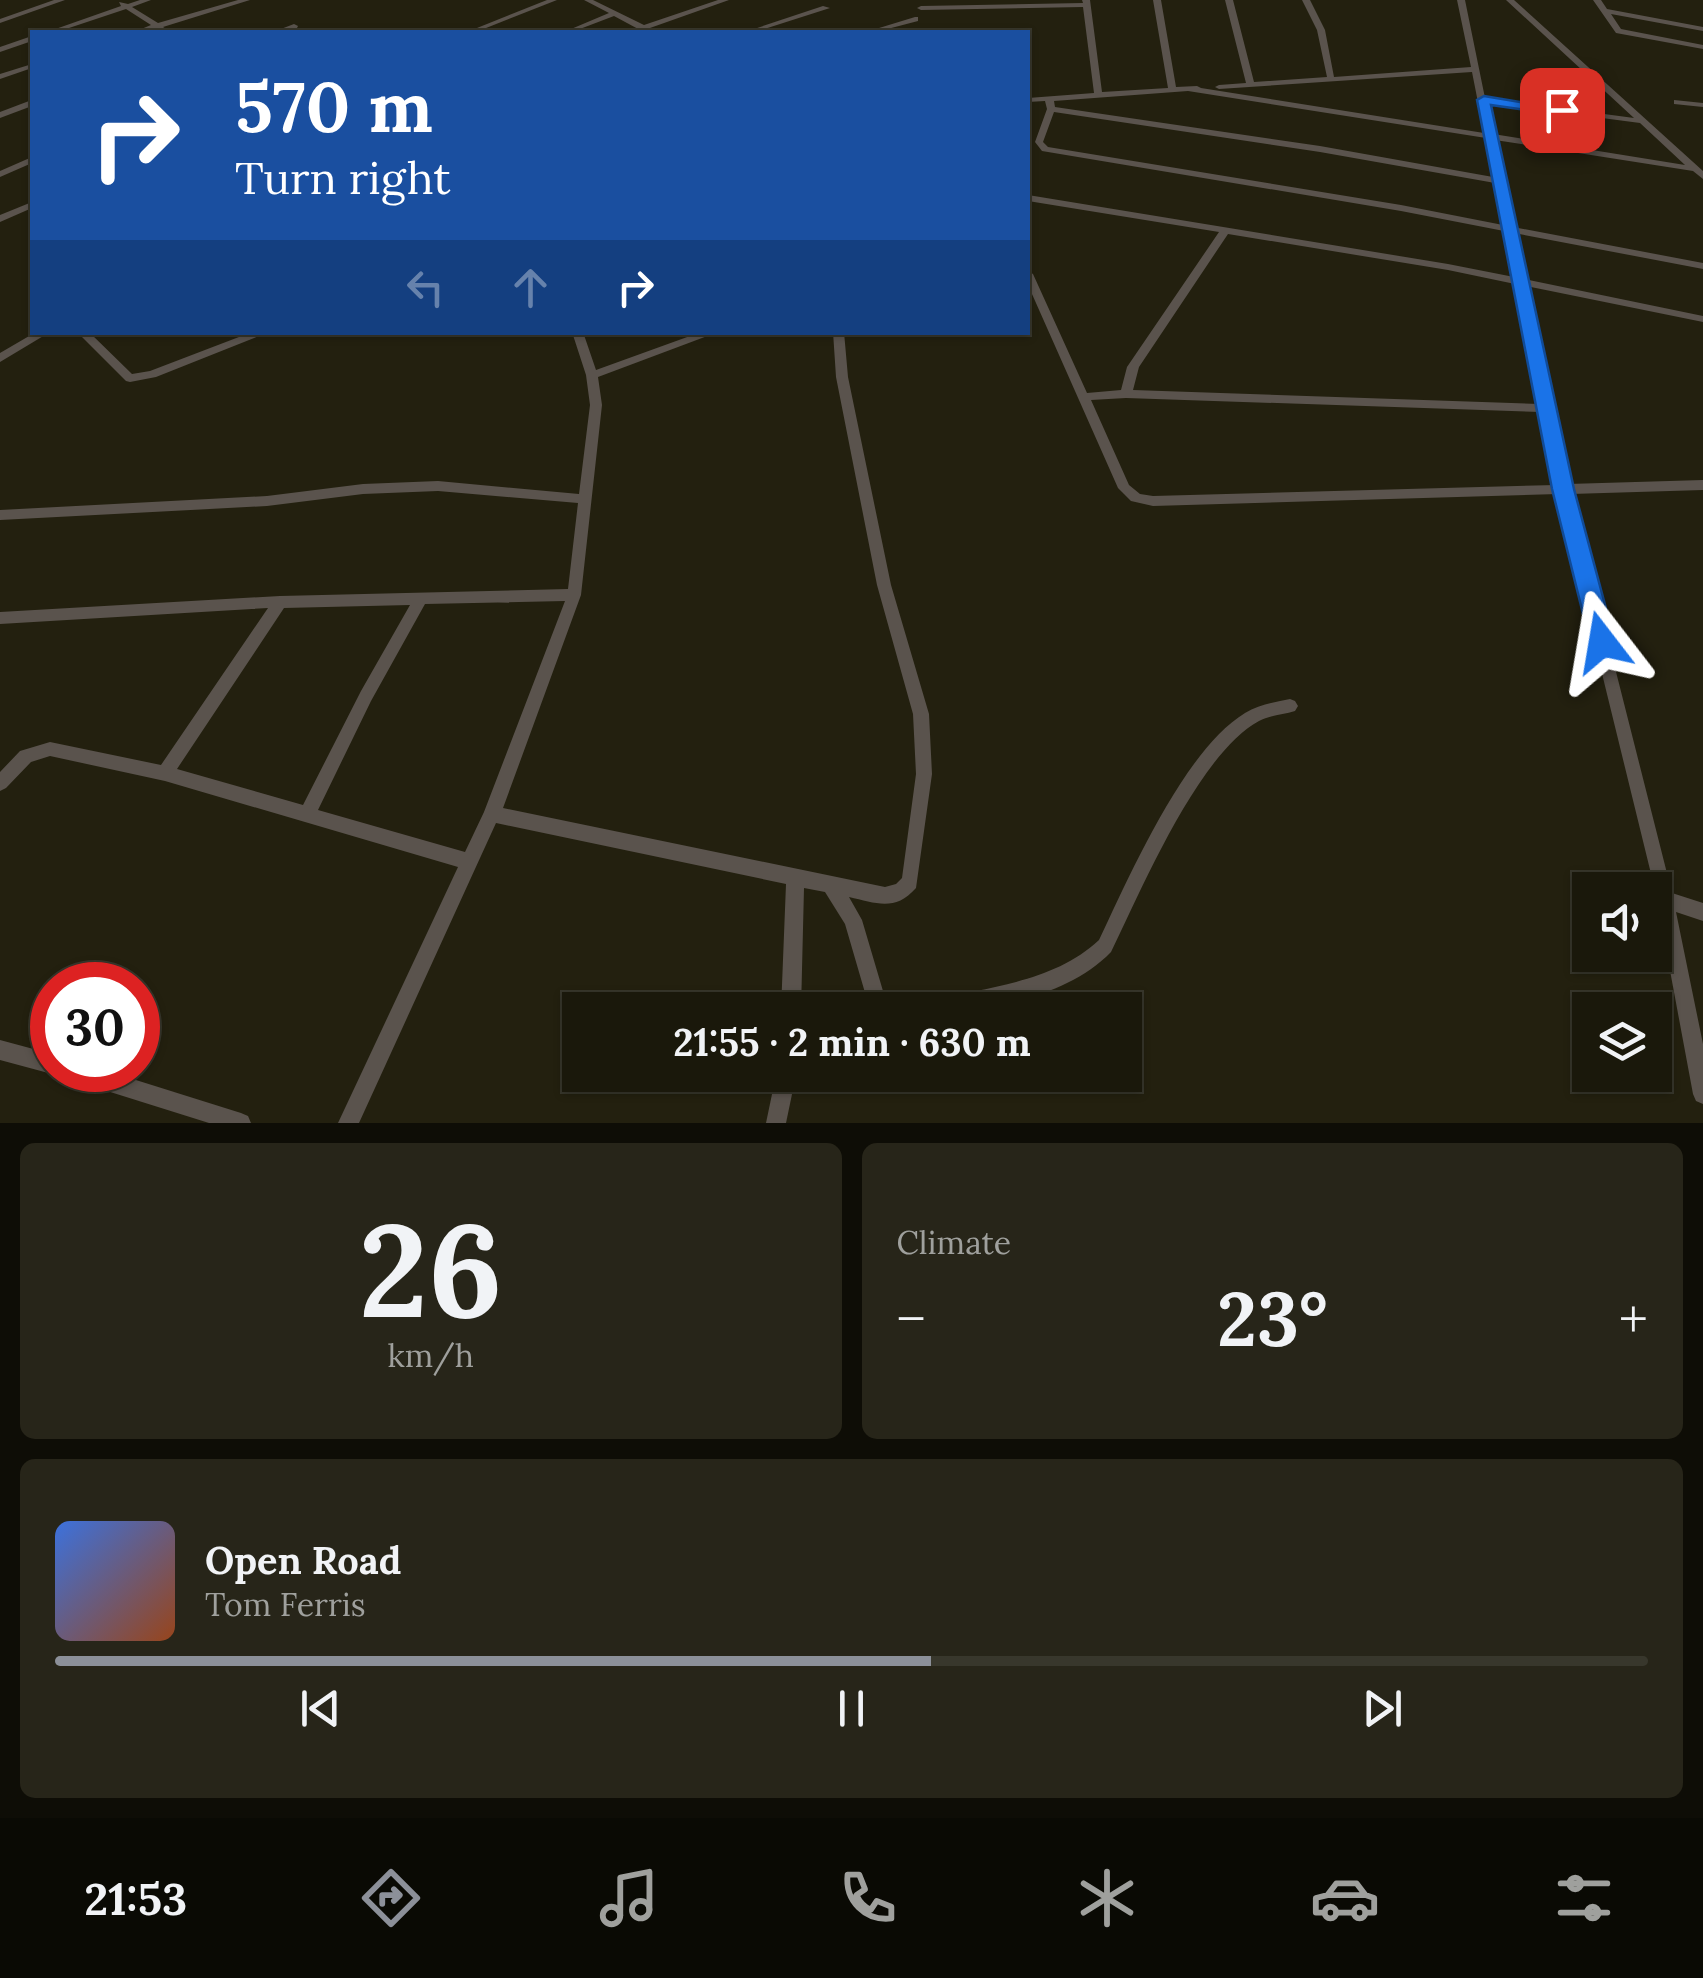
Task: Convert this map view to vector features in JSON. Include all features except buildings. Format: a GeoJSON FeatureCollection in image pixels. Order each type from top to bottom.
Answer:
{"type":"FeatureCollection","features":[{"type":"Feature","properties":{"kind":"street"},"geometry":{"type":"LineString","coordinates":[[0,21],[61,0]]}},
{"type":"Feature","properties":{"kind":"street"},"geometry":{"type":"LineString","coordinates":[[116,0],[165,30]]}},
{"type":"Feature","properties":{"kind":"street"},"geometry":{"type":"LineString","coordinates":[[57,30],[147,0]]}},
{"type":"Feature","properties":{"kind":"street"},"geometry":{"type":"LineString","coordinates":[[144,30],[246,0]]}},
{"type":"Feature","properties":{"kind":"street"},"geometry":{"type":"LineString","coordinates":[[476,30],[553,0]]}},
{"type":"Feature","properties":{"kind":"street"},"geometry":{"type":"LineString","coordinates":[[588,0],[648,30]]}},
{"type":"Feature","properties":{"kind":"street"},"geometry":{"type":"LineString","coordinates":[[643,28],[725,0]]}},
{"type":"Feature","properties":{"kind":"street"},"geometry":{"type":"LineString","coordinates":[[909,30],[928,0]]}},
{"type":"Feature","properties":{"kind":"street"},"geometry":{"type":"LineString","coordinates":[[1157,0],[1172,90]]}},
{"type":"Feature","properties":{"kind":"street"},"geometry":{"type":"LineString","coordinates":[[1229,0],[1251,85]]}},
{"type":"Feature","properties":{"kind":"street"},"geometry":{"type":"LineString","coordinates":[[1306,0],[1321,30],[1331,79]]}},
{"type":"Feature","properties":{"kind":"street"},"geometry":{"type":"LineString","coordinates":[[1461,0],[1563,489],[1659,872]]}},
{"type":"Feature","properties":{"kind":"street"},"geometry":{"type":"LineString","coordinates":[[1510,0],[1699,172]]}},
{"type":"Feature","properties":{"kind":"street"},"geometry":{"type":"LineString","coordinates":[[1597,0],[1619,31],[1703,47]]}},
{"type":"Feature","properties":{"kind":"street"},"geometry":{"type":"LineString","coordinates":[[921,8],[1085,2],[1098,95]]}},
{"type":"Feature","properties":{"kind":"street"},"geometry":{"type":"LineString","coordinates":[[755,30],[826,8]]}},
{"type":"Feature","properties":{"kind":"street"},"geometry":{"type":"LineString","coordinates":[[1605,11],[1703,28]]}},
{"type":"Feature","properties":{"kind":"street"},"geometry":{"type":"LineString","coordinates":[[572,30],[614,13]]}},
{"type":"Feature","properties":{"kind":"street"},"geometry":{"type":"LineString","coordinates":[[877,30],[915,19]]}},
{"type":"Feature","properties":{"kind":"street"},"geometry":{"type":"LineString","coordinates":[[283,30],[294,26]]}},
{"type":"Feature","properties":{"kind":"street"},"geometry":{"type":"LineString","coordinates":[[0,50],[30,40]]}},
{"type":"Feature","properties":{"kind":"street"},"geometry":{"type":"LineString","coordinates":[[0,78],[30,67]]}},
{"type":"Feature","properties":{"kind":"street"},"geometry":{"type":"LineString","coordinates":[[1050,104],[1098,95],[1478,70]]}},
{"type":"Feature","properties":{"kind":"street"},"geometry":{"type":"LineString","coordinates":[[1190,89],[1699,172]]}},
{"type":"Feature","properties":{"kind":"street"},"geometry":{"type":"LineString","coordinates":[[1030,100],[1498,180]]}},
{"type":"Feature","properties":{"kind":"street"},"geometry":{"type":"LineString","coordinates":[[1484,100],[1642,121]]}},
{"type":"Feature","properties":{"kind":"street"},"geometry":{"type":"LineString","coordinates":[[1677,102],[1703,106]]}},
{"type":"Feature","properties":{"kind":"street"},"geometry":{"type":"LineString","coordinates":[[0,115],[30,104]]}},
{"type":"Feature","properties":{"kind":"street"},"geometry":{"type":"LineString","coordinates":[[1050,104],[1039,142],[1046,149],[1508,227],[1703,266]]}},
{"type":"Feature","properties":{"kind":"street"},"geometry":{"type":"LineString","coordinates":[[0,174],[30,161]]}},
{"type":"Feature","properties":{"kind":"street"},"geometry":{"type":"LineString","coordinates":[[1030,198],[1520,282],[1703,319]]}},
{"type":"Feature","properties":{"kind":"street"},"geometry":{"type":"LineString","coordinates":[[0,219],[30,206]]}},
{"type":"Feature","properties":{"kind":"street"},"geometry":{"type":"LineString","coordinates":[[21,210],[30,218]]}},
{"type":"Feature","properties":{"kind":"street"},"geometry":{"type":"LineString","coordinates":[[1126,394],[1133,368],[1225,231]]}},
{"type":"Feature","properties":{"kind":"street"},"geometry":{"type":"LineString","coordinates":[[1030,278],[1124,488],[1136,498],[1152,501],[1703,485]]}},
{"type":"Feature","properties":{"kind":"street"},"geometry":{"type":"LineString","coordinates":[[0,358],[40,335]]}},
{"type":"Feature","properties":{"kind":"street"},"geometry":{"type":"LineString","coordinates":[[85,335],[130,378],[255,335]]}},
{"type":"Feature","properties":{"kind":"street"},"geometry":{"type":"LineString","coordinates":[[348,1123],[492,814],[574,595],[596,406],[592,375],[578,335]]}},
{"type":"Feature","properties":{"kind":"street"},"geometry":{"type":"LineString","coordinates":[[592,375],[704,335]]}},
{"type":"Feature","properties":{"kind":"street"},"geometry":{"type":"LineString","coordinates":[[492,814],[885,896],[901,892],[910,882],[924,774],[921,714],[884,585],[842,377],[838,335]]}},
{"type":"Feature","properties":{"kind":"street"},"geometry":{"type":"LineString","coordinates":[[1084,397],[1126,394],[1547,408]]}},
{"type":"Feature","properties":{"kind":"street"},"geometry":{"type":"LineString","coordinates":[[0,515],[267,502],[363,489],[420,487],[586,498]]}},
{"type":"Feature","properties":{"kind":"street"},"geometry":{"type":"LineString","coordinates":[[0,618],[280,602],[574,595]]}},
{"type":"Feature","properties":{"kind":"street"},"geometry":{"type":"LineString","coordinates":[[307,815],[366,696],[421,599]]}},
{"type":"Feature","properties":{"kind":"street"},"geometry":{"type":"LineString","coordinates":[[165,773],[280,602]]}},
{"type":"Feature","properties":{"kind":"street"},"geometry":{"type":"LineString","coordinates":[[1003,992],[1067,976],[1092,963],[1106,946],[1182,797],[1206,765],[1247,719],[1266,710],[1290,706]]}},
{"type":"Feature","properties":{"kind":"street"},"geometry":{"type":"LineString","coordinates":[[0,782],[26,756],[38,750],[165,773],[469,862]]}},
{"type":"Feature","properties":{"kind":"street"},"geometry":{"type":"LineString","coordinates":[[792,992],[795,878]]}},
{"type":"Feature","properties":{"kind":"street"},"geometry":{"type":"LineString","coordinates":[[832,885],[853,920],[875,992]]}},
{"type":"Feature","properties":{"kind":"street"},"geometry":{"type":"LineString","coordinates":[[1672,901],[1703,912]]}},
{"type":"Feature","properties":{"kind":"street"},"geometry":{"type":"LineString","coordinates":[[1672,930],[1702,1088]]}},
{"type":"Feature","properties":{"kind":"street"},"geometry":{"type":"LineString","coordinates":[[0,1050],[30,1058]]}},
{"type":"Feature","properties":{"kind":"street"},"geometry":{"type":"LineString","coordinates":[[142,1092],[241,1123]]}},
{"type":"Feature","properties":{"kind":"street"},"geometry":{"type":"LineString","coordinates":[[776,1123],[782,1092]]}},
{"type":"Feature","properties":{"kind":"route"},"geometry":{"type":"LineString","coordinates":[[1562,110],[1484,100],[1563,489],[1602,642]]}}]}
